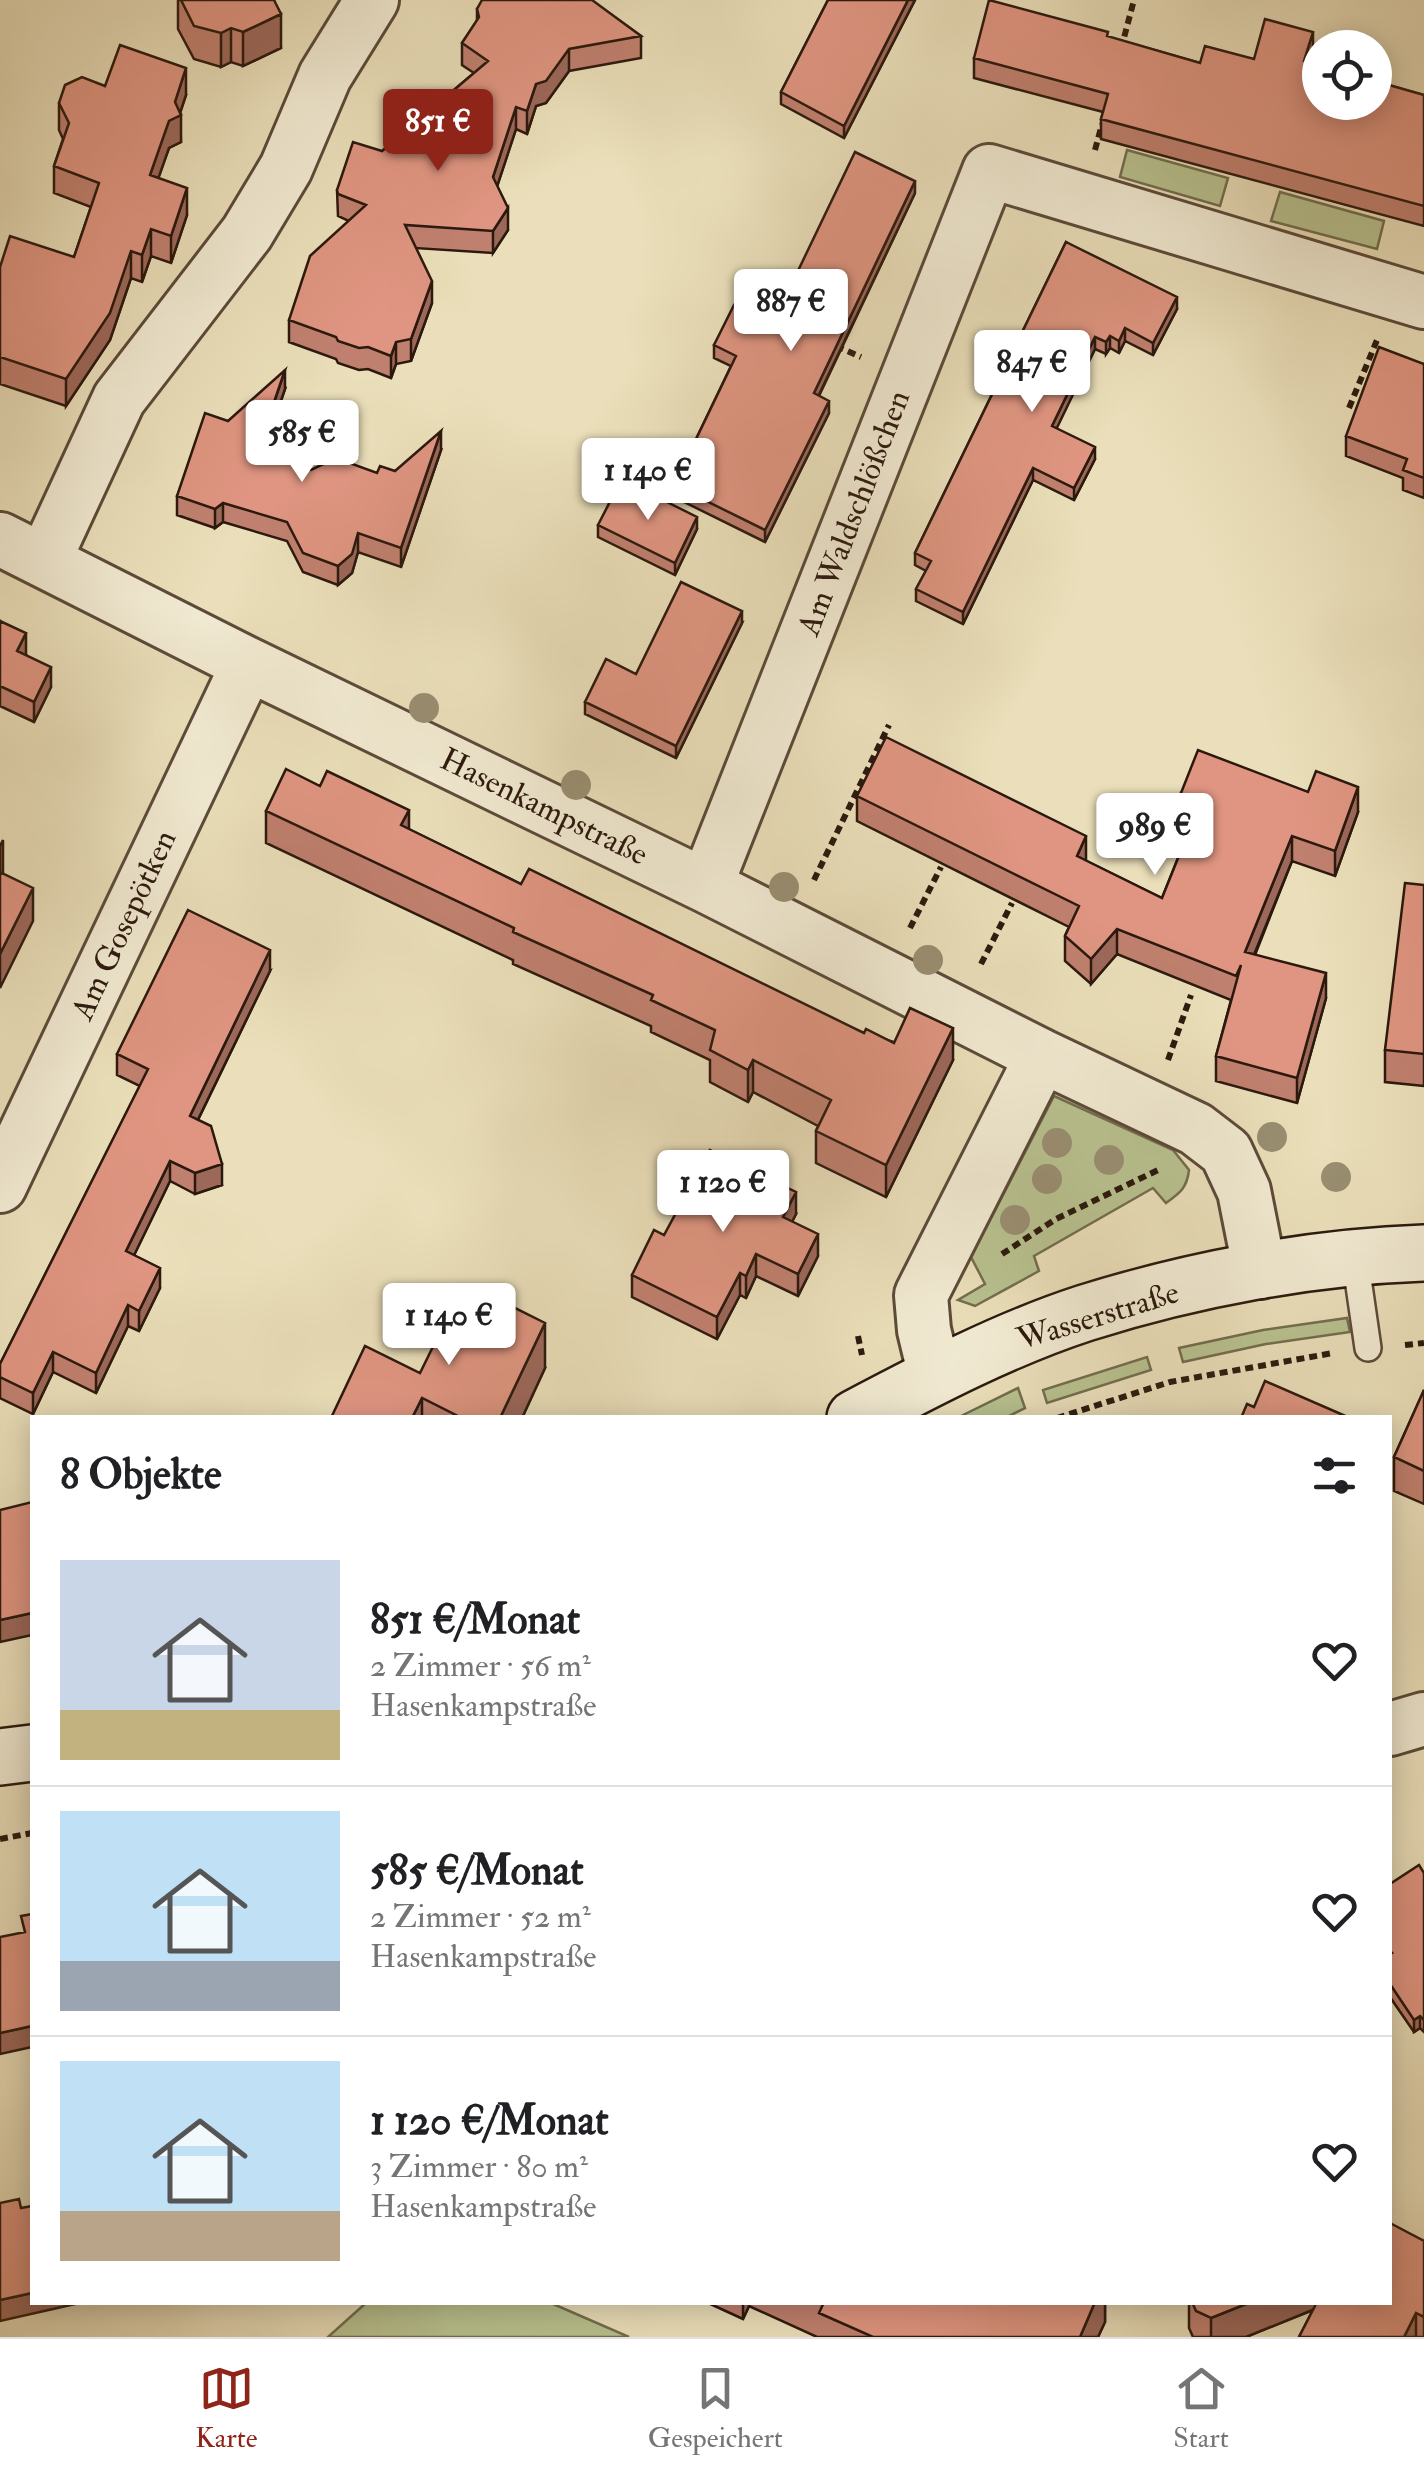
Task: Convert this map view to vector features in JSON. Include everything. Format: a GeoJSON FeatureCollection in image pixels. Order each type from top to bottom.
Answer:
{"type":"FeatureCollection","features":[{"type":"Feature","properties":{"kind":"main road","name":"Wasserstraße"},"geometry":{"type":"LineString","coordinates":[[861,1415],[935,1376],[1084,1314],[1260,1272],[1424,1253]]}},
{"type":"Feature","properties":{"kind":"main road"},"geometry":{"type":"LineString","coordinates":[[0,1757],[30,1752]]}},
{"type":"Feature","properties":{"kind":"street","name":"Hasenkampstraße"},"geometry":{"type":"LineString","coordinates":[[372,0],[325,76],[286,168],[247,233],[119,399],[22,549],[248,664],[1196,1129],[1226,1152],[1244,1191],[1260,1272]]}},
{"type":"Feature","properties":{"kind":"street","name":"Am Waldschlößchen"},"geometry":{"type":"LineString","coordinates":[[706,886],[989,172],[1410,298]]}},
{"type":"Feature","properties":{"kind":"street","name":"Am Gosepötken"},"geometry":{"type":"LineString","coordinates":[[0,1186],[248,664]]}},
{"type":"Feature","properties":{"kind":"street"},"geometry":{"type":"LineString","coordinates":[[935,1376],[924,1330],[921,1295],[1042,1056]]}},
{"type":"Feature","properties":{"kind":"street"},"geometry":{"type":"LineString","coordinates":[[1392,1728],[1424,1720]]}},
{"type":"Feature","properties":{"kind":"lane"},"geometry":{"type":"LineString","coordinates":[[1355,1258],[1368,1348]]}},
{"type":"Feature","properties":{"kind":"path"},"geometry":{"type":"LineString","coordinates":[[1120,54],[1134,0]]}},
{"type":"Feature","properties":{"kind":"path"},"geometry":{"type":"LineString","coordinates":[[1082,200],[1106,109]]}},
{"type":"Feature","properties":{"kind":"path"},"geometry":{"type":"LineString","coordinates":[[1349,408],[1410,298]]}},
{"type":"Feature","properties":{"kind":"path"},"geometry":{"type":"LineString","coordinates":[[814,880],[889,725]]}},
{"type":"Feature","properties":{"kind":"path"},"geometry":{"type":"LineString","coordinates":[[910,928],[941,867]]}},
{"type":"Feature","properties":{"kind":"path"},"geometry":{"type":"LineString","coordinates":[[980,964],[1012,903]]}},
{"type":"Feature","properties":{"kind":"path"},"geometry":{"type":"LineString","coordinates":[[1167,1062],[1191,995]]}},
{"type":"Feature","properties":{"kind":"path"},"geometry":{"type":"LineString","coordinates":[[995,1259],[1056,1219],[1169,1164]]}},
{"type":"Feature","properties":{"kind":"path"},"geometry":{"type":"LineString","coordinates":[[858,1336],[863,1356]]}},
{"type":"Feature","properties":{"kind":"path"},"geometry":{"type":"LineString","coordinates":[[1066,1415],[1170,1382],[1368,1348]]}},
{"type":"Feature","properties":{"kind":"path"},"geometry":{"type":"LineString","coordinates":[[0,1839],[30,1833]]}},
{"type":"Feature","properties":{"kind":"green space"},"geometry":{"type":"Polygon","coordinates":[[[1127,150],[1228,178],[1220,206],[1120,177],[1127,150]]]}},
{"type":"Feature","properties":{"kind":"green space"},"geometry":{"type":"Polygon","coordinates":[[[1280,192],[1384,221],[1377,249],[1271,221],[1280,192]]]}},
{"type":"Feature","properties":{"kind":"green space"},"geometry":{"type":"Polygon","coordinates":[[[1054,1096],[1173,1150],[1189,1170],[1185,1186],[1166,1203],[1153,1188],[1034,1256],[1039,1271],[975,1306],[958,1300],[985,1284],[971,1257],[1054,1096]]]}},
{"type":"Feature","properties":{"kind":"green space"},"geometry":{"type":"Polygon","coordinates":[[[1347,1318],[1350,1332],[1266,1344],[1183,1362],[1179,1348],[1263,1330],[1347,1318]]]}},
{"type":"Feature","properties":{"kind":"green space"},"geometry":{"type":"Polygon","coordinates":[[[1147,1357],[1151,1370],[1047,1403],[1043,1390],[1147,1357]]]}},
{"type":"Feature","properties":{"kind":"green space"},"geometry":{"type":"Polygon","coordinates":[[[1018,1388],[1025,1408],[1011,1415],[963,1415],[1018,1388]]]}},
{"type":"Feature","properties":{"kind":"green space"},"geometry":{"type":"Polygon","coordinates":[[[364,2305],[556,2305],[629,2337],[328,2337],[364,2305]]]}},
{"type":"Feature","properties":{"kind":"building"},"geometry":{"type":"Polygon","coordinates":[[[181,0],[274,0],[281,14],[243,32],[231,28],[221,33],[194,26],[181,0]]]}},
{"type":"Feature","properties":{"kind":"building"},"geometry":{"type":"Polygon","coordinates":[[[482,0],[592,0],[641,36],[569,49],[546,81],[536,84],[527,111],[516,107],[493,177],[508,208],[493,231],[405,225],[432,281],[411,339],[396,342],[391,356],[338,341],[289,320],[310,256],[366,205],[338,194],[337,190],[353,142],[382,151],[488,61],[462,43],[479,17],[477,9],[482,0]]]}},
{"type":"Feature","properties":{"kind":"building"},"geometry":{"type":"Polygon","coordinates":[[[828,0],[908,0],[844,126],[781,92],[828,0]]]}},
{"type":"Feature","properties":{"kind":"building"},"geometry":{"type":"Polygon","coordinates":[[[989,0],[1108,32],[1107,36],[1200,63],[1205,46],[1254,59],[1265,19],[1306,30],[1302,30],[1302,120],[1392,120],[1392,86],[1424,95],[1424,206],[1101,119],[1108,94],[974,58],[989,0]]]}},
{"type":"Feature","properties":{"kind":"building"},"geometry":{"type":"Polygon","coordinates":[[[120,45],[186,68],[175,102],[181,115],[169,121],[150,175],[187,188],[171,236],[151,229],[142,255],[131,251],[110,313],[66,379],[0,357],[0,267],[10,236],[74,257],[99,183],[54,166],[69,123],[59,103],[65,85],[82,77],[105,86],[120,45]]]}},
{"type":"Feature","properties":{"kind":"building"},"geometry":{"type":"Polygon","coordinates":[[[855,152],[915,181],[814,393],[829,401],[765,530],[674,485],[736,356],[714,345],[734,305],[772,325],[855,152]]]}},
{"type":"Feature","properties":{"kind":"building"},"geometry":{"type":"Polygon","coordinates":[[[1066,242],[1177,297],[1153,343],[1125,328],[1119,341],[1110,336],[1106,342],[1095,337],[1052,426],[1095,447],[1074,488],[1033,468],[963,612],[916,589],[931,561],[915,553],[1066,242]]]}},
{"type":"Feature","properties":{"kind":"building"},"geometry":{"type":"Polygon","coordinates":[[[1379,347],[1424,364],[1424,478],[1403,470],[1407,459],[1346,436],[1379,347]]]}},
{"type":"Feature","properties":{"kind":"building"},"geometry":{"type":"Polygon","coordinates":[[[285,370],[257,452],[311,470],[336,458],[377,473],[380,466],[395,471],[441,431],[401,548],[358,533],[352,554],[338,566],[303,553],[287,522],[223,503],[215,509],[177,496],[205,413],[228,421],[285,370]]]}},
{"type":"Feature","properties":{"kind":"building"},"geometry":{"type":"Polygon","coordinates":[[[619,484],[697,517],[675,563],[598,525],[619,484]]]}},
{"type":"Feature","properties":{"kind":"building"},"geometry":{"type":"Polygon","coordinates":[[[681,582],[742,611],[676,746],[585,702],[606,659],[636,674],[681,582]]]}},
{"type":"Feature","properties":{"kind":"building"},"geometry":{"type":"Polygon","coordinates":[[[0,621],[26,633],[17,651],[51,667],[34,702],[0,686],[0,621]]]}},
{"type":"Feature","properties":{"kind":"building"},"geometry":{"type":"Polygon","coordinates":[[[886,737],[1086,836],[1077,856],[1162,898],[1201,801],[1181,793],[1198,750],[1308,792],[1316,771],[1358,787],[1335,851],[1292,836],[1245,952],[1326,973],[1297,1078],[1216,1056],[1241,965],[1236,976],[1117,929],[1091,959],[1065,936],[1079,906],[857,796],[886,737]]]}},
{"type":"Feature","properties":{"kind":"building"},"geometry":{"type":"Polygon","coordinates":[[[286,769],[320,786],[327,771],[409,810],[401,825],[521,884],[529,869],[864,1033],[866,1029],[894,1043],[910,1008],[953,1028],[886,1165],[816,1131],[831,1100],[753,1060],[748,1070],[710,1050],[715,1030],[651,1000],[653,995],[513,932],[514,928],[266,811],[286,769]]]}},
{"type":"Feature","properties":{"kind":"building"},"geometry":{"type":"Polygon","coordinates":[[[0,872],[33,888],[0,954],[0,872]]]}},
{"type":"Feature","properties":{"kind":"building"},"geometry":{"type":"Polygon","coordinates":[[[1405,883],[1424,885],[1424,1054],[1385,1050],[1405,883]]]}},
{"type":"Feature","properties":{"kind":"building"},"geometry":{"type":"Polygon","coordinates":[[[188,910],[270,950],[190,1116],[211,1126],[222,1164],[195,1173],[170,1161],[126,1251],[160,1268],[139,1311],[128,1305],[96,1373],[53,1352],[33,1393],[0,1377],[0,1364],[148,1069],[117,1054],[188,910]]]}},
{"type":"Feature","properties":{"kind":"building"},"geometry":{"type":"Polygon","coordinates":[[[710,1150],[796,1192],[783,1217],[818,1234],[798,1274],[756,1254],[746,1276],[740,1273],[717,1317],[632,1275],[654,1230],[664,1235],[710,1150]]]}},
{"type":"Feature","properties":{"kind":"building"},"geometry":{"type":"Polygon","coordinates":[[[481,1291],[545,1323],[501,1415],[456,1415],[422,1398],[414,1415],[332,1415],[365,1346],[420,1373],[454,1304],[470,1312],[481,1291]]]}},
{"type":"Feature","properties":{"kind":"building"},"geometry":{"type":"Polygon","coordinates":[[[1265,1381],[1343,1415],[1242,1415],[1247,1404],[1254,1407],[1265,1381]]]}},
{"type":"Feature","properties":{"kind":"building"},"geometry":{"type":"Polygon","coordinates":[[[1424,1390],[1424,1471],[1394,1457],[1424,1390]]]}},
{"type":"Feature","properties":{"kind":"building"},"geometry":{"type":"Polygon","coordinates":[[[30,1502],[30,1613],[0,1620],[0,1510],[30,1502]]]}},
{"type":"Feature","properties":{"kind":"building"},"geometry":{"type":"Polygon","coordinates":[[[1419,1865],[1424,1873],[1424,2020],[1420,2016],[1414,2020],[1392,1987],[1392,1883],[1419,1865]]]}},
{"type":"Feature","properties":{"kind":"building"},"geometry":{"type":"Polygon","coordinates":[[[30,1914],[30,2026],[0,2033],[0,1937],[25,1932],[21,1916],[30,1914]]]}},
{"type":"Feature","properties":{"kind":"building"},"geometry":{"type":"Polygon","coordinates":[[[19,2199],[21,2208],[30,2206],[30,2293],[0,2300],[0,2203],[19,2199]]]}},
{"type":"Feature","properties":{"kind":"building"},"geometry":{"type":"Polygon","coordinates":[[[1392,2224],[1424,2241],[1424,2317],[1416,2313],[1404,2337],[1299,2337],[1315,2305],[1392,2305],[1392,2224]]]}},
{"type":"Feature","properties":{"kind":"building"},"geometry":{"type":"Polygon","coordinates":[[[823,2305],[1094,2305],[1080,2337],[873,2337],[819,2313],[823,2305]]]}},
{"type":"Feature","properties":{"kind":"building"},"geometry":{"type":"Polygon","coordinates":[[[1193,2305],[1244,2305],[1211,2318],[1196,2311],[1193,2305]]]}}]}
